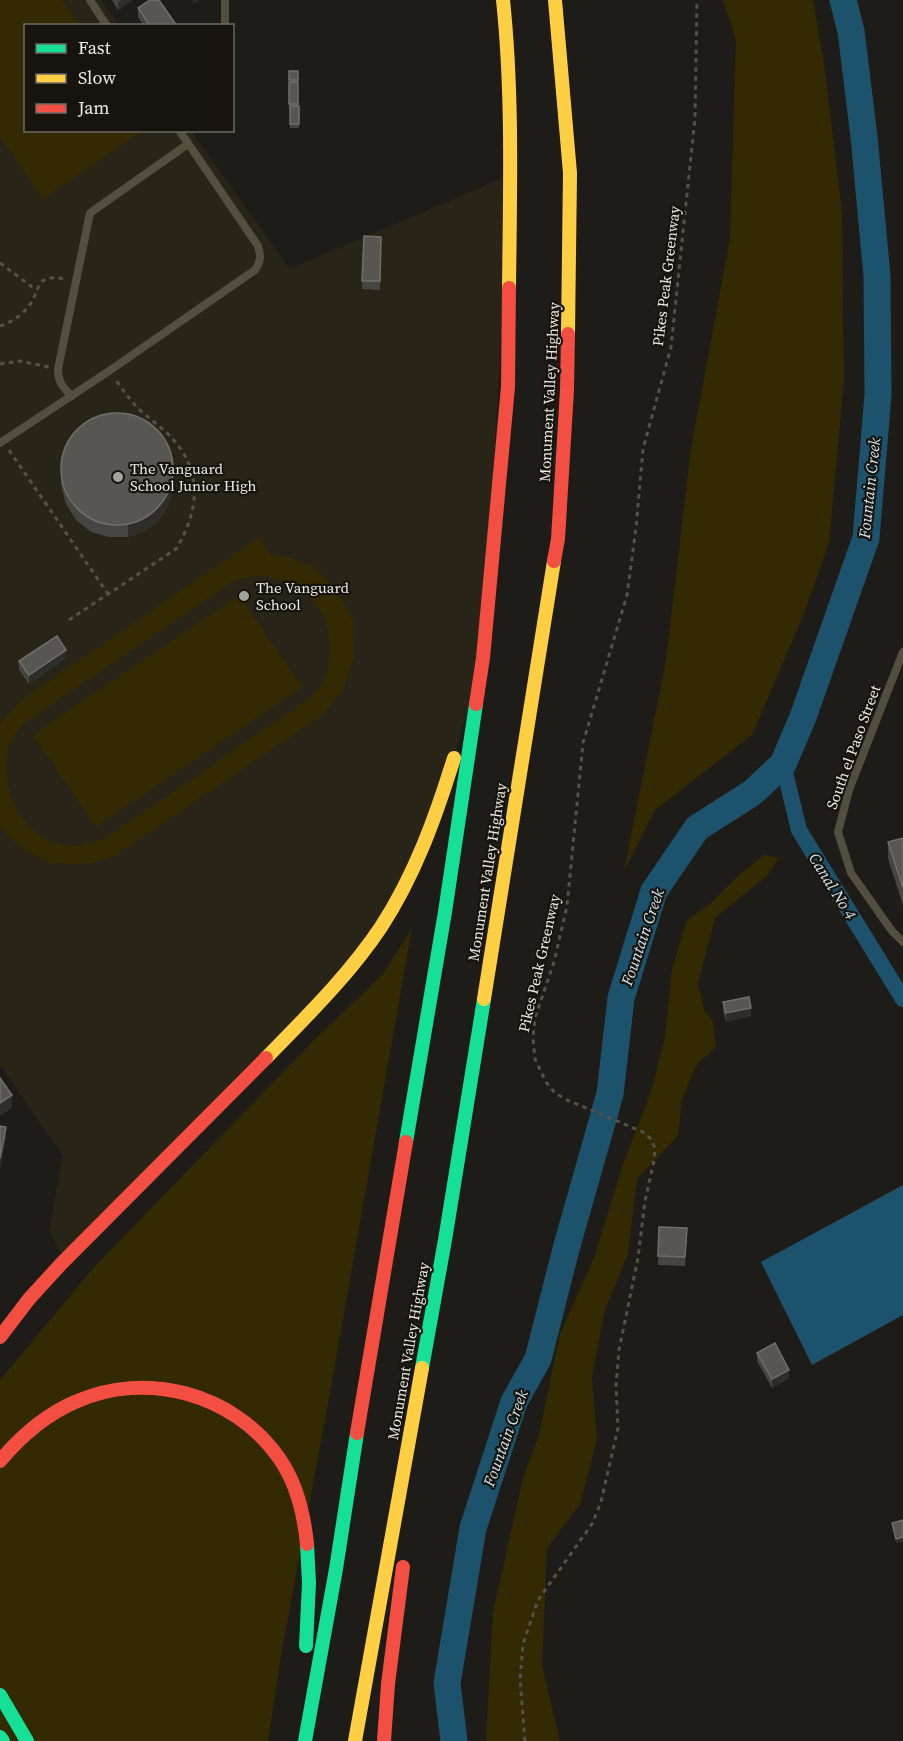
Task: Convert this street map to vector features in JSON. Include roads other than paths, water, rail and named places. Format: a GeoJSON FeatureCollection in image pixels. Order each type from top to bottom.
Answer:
{"type":"FeatureCollection","features":[{"type":"Feature","properties":{"kind":"highway"},"geometry":{"type":"LineString","coordinates":[[305,1741],[336,1569],[445,912],[483,658],[508,387],[510,175],[506,29],[502,0]]}},
{"type":"Feature","properties":{"kind":"highway","name":"Monument Valley Highway"},"geometry":{"type":"LineString","coordinates":[[355,1741],[435,1296],[558,539],[567,390],[570,173],[555,0]]}},
{"type":"Feature","properties":{"kind":"highway"},"geometry":{"type":"LineString","coordinates":[[0,1337],[65,1259],[231,1096],[367,948],[410,875],[444,791],[483,658]]}},
{"type":"Feature","properties":{"kind":"highway"},"geometry":{"type":"LineString","coordinates":[[409,1519],[435,1296]]}},
{"type":"Feature","properties":{"kind":"highway"},"geometry":{"type":"LineString","coordinates":[[0,1461],[20,1438],[44,1419],[81,1399],[131,1387],[169,1389],[203,1398],[228,1409],[246,1422],[281,1460],[298,1496],[310,1564],[297,1741]]}},
{"type":"Feature","properties":{"kind":"highway"},"geometry":{"type":"LineString","coordinates":[[384,1741],[388,1684],[404,1555]]}},
{"type":"Feature","properties":{"kind":"highway"},"geometry":{"type":"LineString","coordinates":[[0,1695],[27,1741]]}},
{"type":"Feature","properties":{"kind":"highway"},"geometry":{"type":"LineString","coordinates":[[0,1737],[3,1741]]}},
{"type":"Feature","properties":{"kind":"lane"},"geometry":{"type":"LineString","coordinates":[[90,0],[106,24]]}},
{"type":"Feature","properties":{"kind":"lane"},"geometry":{"type":"LineString","coordinates":[[225,0],[225,24]]}},
{"type":"Feature","properties":{"kind":"lane"},"geometry":{"type":"LineString","coordinates":[[1,442],[109,371],[259,265],[261,257],[258,246],[180,132]]}},
{"type":"Feature","properties":{"kind":"lane"},"geometry":{"type":"LineString","coordinates":[[72,396],[59,381],[58,369],[90,213],[188,144]]}},
{"type":"Feature","properties":{"kind":"lane","name":"South el Paso Street"},"geometry":{"type":"LineString","coordinates":[[903,652],[849,790],[838,832],[851,873],[892,932],[903,942]]}},
{"type":"Feature","properties":{"kind":"water"},"geometry":{"type":"Polygon","coordinates":[[[903,1185],[903,1315],[812,1365],[761,1262],[903,1185]]]}},
{"type":"Feature","properties":{"kind":"waterway","name":"Fountain Creek"},"geometry":{"type":"LineString","coordinates":[[454,1741],[447,1683],[473,1528],[514,1402],[538,1359],[566,1249],[610,1094],[621,998],[654,891],[697,828],[752,793],[783,764],[803,717],[866,538],[878,395],[877,276],[851,31],[843,0]]}},
{"type":"Feature","properties":{"kind":"waterway","name":"Canal No 4"},"geometry":{"type":"LineString","coordinates":[[783,764],[799,830],[903,999]]}},
{"type":"Feature","properties":{"kind":"place","name":"The Vanguard School Junior High"},"geometry":{"type":"Point","coordinates":[118,477]}},
{"type":"Feature","properties":{"kind":"place","name":"The Vanguard School"},"geometry":{"type":"Point","coordinates":[244,596]}}]}
